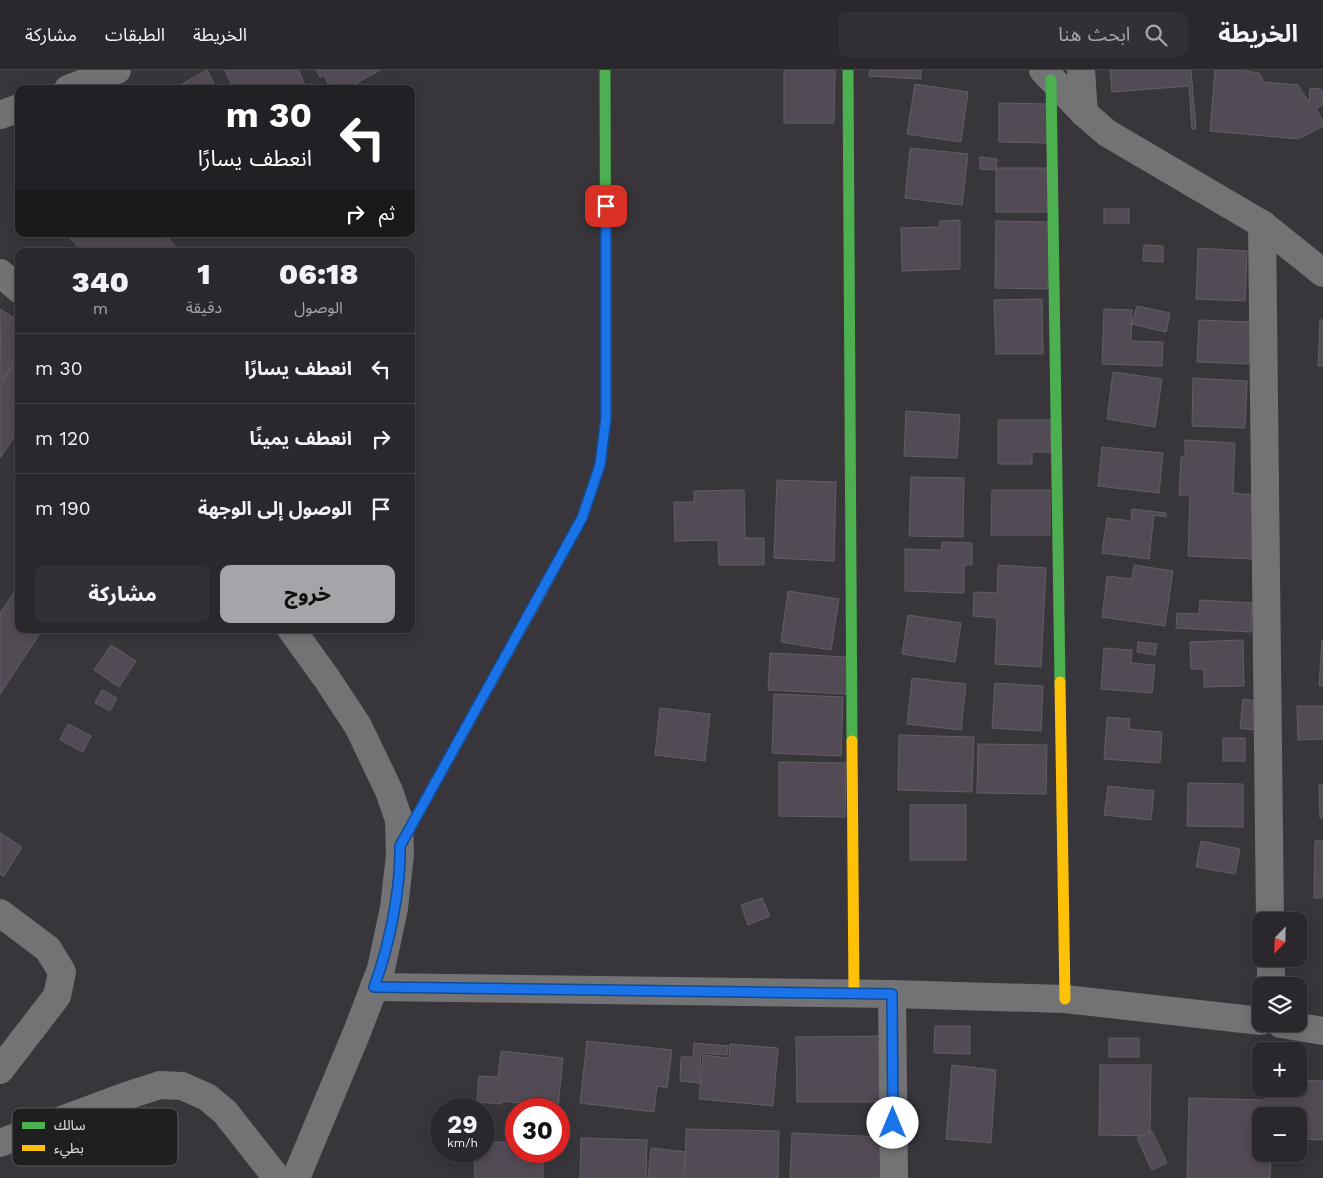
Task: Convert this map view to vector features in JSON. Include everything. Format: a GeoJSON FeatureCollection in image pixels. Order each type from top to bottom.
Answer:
{"type":"FeatureCollection","features":[{"type":"Feature","properties":{"kind":"street"},"geometry":{"type":"LineString","coordinates":[[78,85],[117,70]]}},
{"type":"Feature","properties":{"kind":"street"},"geometry":{"type":"LineString","coordinates":[[400,846],[582,518],[600,465],[606,418],[605,70]]}},
{"type":"Feature","properties":{"kind":"street"},"geometry":{"type":"LineString","coordinates":[[848,70],[854,994]]}},
{"type":"Feature","properties":{"kind":"street"},"geometry":{"type":"LineString","coordinates":[[1081,70],[1084,113]]}},
{"type":"Feature","properties":{"kind":"street"},"geometry":{"type":"LineString","coordinates":[[1055,78],[1084,113],[1107,133],[1262,224],[1323,273]]}},
{"type":"Feature","properties":{"kind":"street"},"geometry":{"type":"LineString","coordinates":[[1055,78],[1065,999]]}},
{"type":"Feature","properties":{"kind":"street"},"geometry":{"type":"LineString","coordinates":[[0,115],[15,109]]}},
{"type":"Feature","properties":{"kind":"street"},"geometry":{"type":"LineString","coordinates":[[1262,224],[1270,912]]}},
{"type":"Feature","properties":{"kind":"street"},"geometry":{"type":"LineString","coordinates":[[0,273],[15,286]]}},
{"type":"Feature","properties":{"kind":"street"},"geometry":{"type":"LineString","coordinates":[[294,633],[358,726],[374,758],[390,791],[399,820],[400,846],[394,908],[381,969],[357,1032],[296,1178]]}},
{"type":"Feature","properties":{"kind":"street"},"geometry":{"type":"LineString","coordinates":[[0,913],[48,949],[62,972],[58,996],[0,1070]]}},
{"type":"Feature","properties":{"kind":"street"},"geometry":{"type":"LineString","coordinates":[[374,987],[892,994],[1065,999],[1252,1020]]}},
{"type":"Feature","properties":{"kind":"street"},"geometry":{"type":"LineString","coordinates":[[892,994],[894,1178]]}},
{"type":"Feature","properties":{"kind":"street"},"geometry":{"type":"LineString","coordinates":[[1307,1028],[1323,1031]]}},
{"type":"Feature","properties":{"kind":"street"},"geometry":{"type":"LineString","coordinates":[[93,1108],[160,1085],[182,1086],[207,1097],[225,1112],[277,1178]]}},
{"type":"Feature","properties":{"kind":"street"},"geometry":{"type":"LineString","coordinates":[[0,1142],[12,1138]]}},
{"type":"Feature","properties":{"kind":"building"},"geometry":{"type":"Polygon","coordinates":[[[207,70],[215,85],[180,85],[207,70]]]}},
{"type":"Feature","properties":{"kind":"building"},"geometry":{"type":"Polygon","coordinates":[[[225,70],[298,70],[305,85],[231,85],[225,70]]]}},
{"type":"Feature","properties":{"kind":"building"},"geometry":{"type":"Polygon","coordinates":[[[316,70],[380,70],[353,85],[329,85],[324,75],[320,77],[316,70]]]}},
{"type":"Feature","properties":{"kind":"building"},"geometry":{"type":"Polygon","coordinates":[[[784,70],[835,70],[834,123],[784,123],[784,70]]]}},
{"type":"Feature","properties":{"kind":"building"},"geometry":{"type":"Polygon","coordinates":[[[870,70],[921,70],[921,79],[869,76],[870,70]]]}},
{"type":"Feature","properties":{"kind":"building"},"geometry":{"type":"Polygon","coordinates":[[[1110,70],[1191,70],[1196,129],[1192,129],[1189,86],[1112,92],[1110,70]]]}},
{"type":"Feature","properties":{"kind":"building"},"geometry":{"type":"Polygon","coordinates":[[[1215,70],[1238,70],[1259,73],[1264,82],[1298,85],[1309,103],[1310,88],[1321,89],[1323,105],[1316,109],[1323,121],[1323,126],[1299,139],[1210,131],[1215,70]]]}},
{"type":"Feature","properties":{"kind":"building"},"geometry":{"type":"Polygon","coordinates":[[[915,84],[968,92],[961,142],[907,134],[915,84]]]}},
{"type":"Feature","properties":{"kind":"building"},"geometry":{"type":"Polygon","coordinates":[[[999,103],[1047,104],[1047,143],[999,142],[999,103]]]}},
{"type":"Feature","properties":{"kind":"building"},"geometry":{"type":"Polygon","coordinates":[[[910,148],[968,154],[962,205],[905,198],[910,148]]]}},
{"type":"Feature","properties":{"kind":"building"},"geometry":{"type":"Polygon","coordinates":[[[980,157],[997,159],[996,170],[980,169],[980,157]]]}},
{"type":"Feature","properties":{"kind":"building"},"geometry":{"type":"Polygon","coordinates":[[[996,168],[1049,168],[1048,212],[996,212],[996,168]]]}},
{"type":"Feature","properties":{"kind":"building"},"geometry":{"type":"Polygon","coordinates":[[[1104,209],[1129,209],[1129,223],[1104,223],[1104,209]]]}},
{"type":"Feature","properties":{"kind":"building"},"geometry":{"type":"Polygon","coordinates":[[[960,220],[960,269],[902,271],[901,228],[940,227],[940,221],[960,220]]]}},
{"type":"Feature","properties":{"kind":"building"},"geometry":{"type":"Polygon","coordinates":[[[996,221],[1049,222],[1048,289],[995,288],[996,221]]]}},
{"type":"Feature","properties":{"kind":"building"},"geometry":{"type":"Polygon","coordinates":[[[69,237],[167,237],[177,248],[79,248],[69,237]]]}},
{"type":"Feature","properties":{"kind":"building"},"geometry":{"type":"Polygon","coordinates":[[[1144,245],[1163,246],[1163,262],[1143,261],[1144,245]]]}},
{"type":"Feature","properties":{"kind":"building"},"geometry":{"type":"Polygon","coordinates":[[[1198,248],[1247,251],[1245,301],[1196,299],[1198,248]]]}},
{"type":"Feature","properties":{"kind":"building"},"geometry":{"type":"Polygon","coordinates":[[[1042,299],[1043,354],[996,354],[994,300],[1042,299]]]}},
{"type":"Feature","properties":{"kind":"building"},"geometry":{"type":"Polygon","coordinates":[[[1137,306],[1170,313],[1166,332],[1132,324],[1137,306]]]}},
{"type":"Feature","properties":{"kind":"building"},"geometry":{"type":"Polygon","coordinates":[[[0,309],[15,318],[15,360],[1,382],[0,309]]]}},
{"type":"Feature","properties":{"kind":"building"},"geometry":{"type":"Polygon","coordinates":[[[1104,309],[1132,310],[1131,341],[1163,342],[1162,366],[1102,364],[1104,309]]]}},
{"type":"Feature","properties":{"kind":"building"},"geometry":{"type":"Polygon","coordinates":[[[1199,320],[1251,322],[1249,364],[1197,362],[1199,320]]]}},
{"type":"Feature","properties":{"kind":"building"},"geometry":{"type":"Polygon","coordinates":[[[1320,320],[1323,320],[1323,366],[1318,366],[1320,320]]]}},
{"type":"Feature","properties":{"kind":"building"},"geometry":{"type":"Polygon","coordinates":[[[15,362],[15,436],[0,458],[0,385],[15,362]]]}},
{"type":"Feature","properties":{"kind":"building"},"geometry":{"type":"Polygon","coordinates":[[[1113,372],[1162,379],[1155,427],[1107,419],[1113,372]]]}},
{"type":"Feature","properties":{"kind":"building"},"geometry":{"type":"Polygon","coordinates":[[[1193,378],[1247,381],[1245,428],[1192,426],[1193,378]]]}},
{"type":"Feature","properties":{"kind":"building"},"geometry":{"type":"Polygon","coordinates":[[[906,411],[960,415],[957,458],[904,456],[906,411]]]}},
{"type":"Feature","properties":{"kind":"building"},"geometry":{"type":"Polygon","coordinates":[[[998,420],[1051,420],[1051,452],[1032,452],[1032,464],[998,464],[998,420]]]}},
{"type":"Feature","properties":{"kind":"building"},"geometry":{"type":"Polygon","coordinates":[[[1185,440],[1235,443],[1233,493],[1255,495],[1252,559],[1188,556],[1190,495],[1179,495],[1181,457],[1185,457],[1185,440]]]}},
{"type":"Feature","properties":{"kind":"building"},"geometry":{"type":"Polygon","coordinates":[[[1102,447],[1163,453],[1159,493],[1098,486],[1102,447]]]}},
{"type":"Feature","properties":{"kind":"building"},"geometry":{"type":"Polygon","coordinates":[[[911,477],[964,478],[963,537],[909,536],[911,477]]]}},
{"type":"Feature","properties":{"kind":"building"},"geometry":{"type":"Polygon","coordinates":[[[777,480],[836,482],[834,561],[774,558],[777,480]]]}},
{"type":"Feature","properties":{"kind":"building"},"geometry":{"type":"Polygon","coordinates":[[[744,490],[745,538],[764,538],[764,565],[719,565],[718,540],[675,541],[674,502],[694,502],[694,491],[744,490]]]}},
{"type":"Feature","properties":{"kind":"building"},"geometry":{"type":"Polygon","coordinates":[[[992,490],[1050,490],[1050,535],[991,535],[992,490]]]}},
{"type":"Feature","properties":{"kind":"building"},"geometry":{"type":"Polygon","coordinates":[[[1132,509],[1166,513],[1166,517],[1154,515],[1149,559],[1102,553],[1107,518],[1131,521],[1132,509]]]}},
{"type":"Feature","properties":{"kind":"building"},"geometry":{"type":"Polygon","coordinates":[[[942,542],[972,543],[972,565],[964,565],[964,593],[905,591],[905,549],[941,550],[942,542]]]}},
{"type":"Feature","properties":{"kind":"building"},"geometry":{"type":"Polygon","coordinates":[[[998,565],[1046,568],[1041,667],[995,664],[997,618],[973,616],[974,592],[997,593],[998,565]]]}},
{"type":"Feature","properties":{"kind":"building"},"geometry":{"type":"Polygon","coordinates":[[[1134,565],[1173,571],[1165,626],[1102,617],[1107,576],[1132,579],[1134,565]]]}},
{"type":"Feature","properties":{"kind":"building"},"geometry":{"type":"Polygon","coordinates":[[[15,591],[15,633],[40,633],[0,694],[0,613],[15,591]]]}},
{"type":"Feature","properties":{"kind":"building"},"geometry":{"type":"Polygon","coordinates":[[[788,591],[839,599],[831,650],[781,642],[788,591]]]}},
{"type":"Feature","properties":{"kind":"building"},"geometry":{"type":"Polygon","coordinates":[[[1200,600],[1252,603],[1251,632],[1176,628],[1177,613],[1199,614],[1200,600]]]}},
{"type":"Feature","properties":{"kind":"building"},"geometry":{"type":"Polygon","coordinates":[[[908,615],[961,623],[955,662],[902,654],[908,615]]]}},
{"type":"Feature","properties":{"kind":"building"},"geometry":{"type":"Polygon","coordinates":[[[1243,640],[1244,686],[1204,687],[1204,669],[1191,669],[1190,642],[1243,640]]]}},
{"type":"Feature","properties":{"kind":"building"},"geometry":{"type":"Polygon","coordinates":[[[1322,640],[1323,686],[1319,686],[1322,640]]]}},
{"type":"Feature","properties":{"kind":"building"},"geometry":{"type":"Polygon","coordinates":[[[1138,642],[1157,644],[1155,655],[1137,652],[1138,642]]]}},
{"type":"Feature","properties":{"kind":"building"},"geometry":{"type":"Polygon","coordinates":[[[111,645],[136,661],[119,687],[94,670],[111,645]]]}},
{"type":"Feature","properties":{"kind":"building"},"geometry":{"type":"Polygon","coordinates":[[[1104,648],[1132,650],[1131,663],[1155,665],[1152,693],[1101,689],[1104,648]]]}},
{"type":"Feature","properties":{"kind":"building"},"geometry":{"type":"Polygon","coordinates":[[[770,653],[848,657],[846,694],[768,690],[770,653]]]}},
{"type":"Feature","properties":{"kind":"building"},"geometry":{"type":"Polygon","coordinates":[[[912,678],[966,684],[961,730],[907,724],[912,678]]]}},
{"type":"Feature","properties":{"kind":"building"},"geometry":{"type":"Polygon","coordinates":[[[995,683],[1043,686],[1041,731],[992,728],[995,683]]]}},
{"type":"Feature","properties":{"kind":"building"},"geometry":{"type":"Polygon","coordinates":[[[102,690],[117,698],[110,711],[95,703],[102,690]]]}},
{"type":"Feature","properties":{"kind":"building"},"geometry":{"type":"Polygon","coordinates":[[[774,694],[843,697],[841,756],[772,753],[774,694]]]}},
{"type":"Feature","properties":{"kind":"building"},"geometry":{"type":"Polygon","coordinates":[[[1243,699],[1258,701],[1255,730],[1240,728],[1243,699]]]}},
{"type":"Feature","properties":{"kind":"building"},"geometry":{"type":"Polygon","coordinates":[[[1297,706],[1323,706],[1323,739],[1298,740],[1297,706]]]}},
{"type":"Feature","properties":{"kind":"building"},"geometry":{"type":"Polygon","coordinates":[[[660,708],[710,714],[705,761],[655,755],[660,708]]]}},
{"type":"Feature","properties":{"kind":"building"},"geometry":{"type":"Polygon","coordinates":[[[1107,717],[1130,719],[1129,729],[1162,732],[1160,763],[1104,759],[1107,717]]]}},
{"type":"Feature","properties":{"kind":"building"},"geometry":{"type":"Polygon","coordinates":[[[68,724],[91,736],[83,752],[60,740],[68,724]]]}},
{"type":"Feature","properties":{"kind":"building"},"geometry":{"type":"Polygon","coordinates":[[[899,735],[974,737],[972,792],[898,790],[899,735]]]}},
{"type":"Feature","properties":{"kind":"building"},"geometry":{"type":"Polygon","coordinates":[[[1223,738],[1245,738],[1245,761],[1223,761],[1223,738]]]}},
{"type":"Feature","properties":{"kind":"building"},"geometry":{"type":"Polygon","coordinates":[[[978,744],[1047,745],[1046,794],[977,793],[978,744]]]}},
{"type":"Feature","properties":{"kind":"building"},"geometry":{"type":"Polygon","coordinates":[[[779,762],[846,763],[845,817],[779,816],[779,762]]]}},
{"type":"Feature","properties":{"kind":"building"},"geometry":{"type":"Polygon","coordinates":[[[1188,783],[1243,784],[1243,827],[1187,826],[1188,783]]]}},
{"type":"Feature","properties":{"kind":"building"},"geometry":{"type":"Polygon","coordinates":[[[1319,785],[1323,785],[1323,818],[1320,818],[1319,785]]]}},
{"type":"Feature","properties":{"kind":"building"},"geometry":{"type":"Polygon","coordinates":[[[1108,786],[1154,791],[1151,820],[1104,815],[1108,786]]]}},
{"type":"Feature","properties":{"kind":"building"},"geometry":{"type":"Polygon","coordinates":[[[910,805],[966,805],[966,860],[910,860],[910,805]]]}},
{"type":"Feature","properties":{"kind":"building"},"geometry":{"type":"Polygon","coordinates":[[[0,833],[22,847],[4,876],[0,874],[0,833]]]}},
{"type":"Feature","properties":{"kind":"building"},"geometry":{"type":"Polygon","coordinates":[[[1315,840],[1323,841],[1323,898],[1314,898],[1315,840]]]}},
{"type":"Feature","properties":{"kind":"building"},"geometry":{"type":"Polygon","coordinates":[[[1201,841],[1240,849],[1235,874],[1196,867],[1201,841]]]}},
{"type":"Feature","properties":{"kind":"building"},"geometry":{"type":"Polygon","coordinates":[[[762,898],[770,916],[748,925],[741,905],[762,898]]]}},
{"type":"Feature","properties":{"kind":"building"},"geometry":{"type":"Polygon","coordinates":[[[935,1026],[970,1026],[970,1054],[934,1053],[935,1026]]]}},
{"type":"Feature","properties":{"kind":"building"},"geometry":{"type":"Polygon","coordinates":[[[889,1036],[889,1102],[797,1102],[796,1037],[889,1036]]]}},
{"type":"Feature","properties":{"kind":"building"},"geometry":{"type":"Polygon","coordinates":[[[1109,1038],[1139,1038],[1139,1057],[1109,1057],[1109,1038]]]}},
{"type":"Feature","properties":{"kind":"building"},"geometry":{"type":"Polygon","coordinates":[[[587,1041],[672,1050],[667,1088],[657,1086],[654,1112],[580,1103],[587,1041]]]}},
{"type":"Feature","properties":{"kind":"building"},"geometry":{"type":"Polygon","coordinates":[[[694,1043],[728,1046],[727,1055],[701,1053],[699,1083],[680,1081],[681,1057],[693,1057],[694,1043]]]}},
{"type":"Feature","properties":{"kind":"building"},"geometry":{"type":"Polygon","coordinates":[[[730,1044],[778,1048],[773,1106],[699,1099],[703,1055],[729,1058],[730,1044]]]}},
{"type":"Feature","properties":{"kind":"building"},"geometry":{"type":"Polygon","coordinates":[[[501,1051],[563,1058],[559,1098],[505,1098],[502,1104],[495,1103],[495,1098],[477,1098],[479,1076],[498,1077],[501,1051]]]}},
{"type":"Feature","properties":{"kind":"building"},"geometry":{"type":"Polygon","coordinates":[[[952,1065],[996,1070],[991,1143],[946,1139],[952,1065]]]}},
{"type":"Feature","properties":{"kind":"building"},"geometry":{"type":"Polygon","coordinates":[[[1100,1065],[1151,1065],[1150,1136],[1099,1135],[1100,1065]]]}},
{"type":"Feature","properties":{"kind":"building"},"geometry":{"type":"Polygon","coordinates":[[[1307,1080],[1323,1081],[1323,1140],[1307,1139],[1307,1107],[1252,1107],[1252,1162],[1271,1162],[1270,1178],[1187,1178],[1189,1098],[1266,1100],[1266,1097],[1307,1097],[1307,1080]]]}},
{"type":"Feature","properties":{"kind":"building"},"geometry":{"type":"Polygon","coordinates":[[[686,1129],[779,1131],[778,1178],[685,1178],[686,1129]]]}},
{"type":"Feature","properties":{"kind":"building"},"geometry":{"type":"Polygon","coordinates":[[[1152,1131],[1167,1163],[1152,1170],[1137,1138],[1152,1131]]]}},
{"type":"Feature","properties":{"kind":"building"},"geometry":{"type":"Polygon","coordinates":[[[792,1133],[882,1137],[880,1178],[790,1178],[792,1133]]]}},
{"type":"Feature","properties":{"kind":"building"},"geometry":{"type":"Polygon","coordinates":[[[581,1138],[647,1140],[646,1178],[580,1178],[581,1138]]]}},
{"type":"Feature","properties":{"kind":"building"},"geometry":{"type":"Polygon","coordinates":[[[495,1142],[505,1142],[505,1163],[543,1163],[543,1178],[475,1178],[474,1163],[495,1163],[495,1142]]]}},
{"type":"Feature","properties":{"kind":"building"},"geometry":{"type":"Polygon","coordinates":[[[651,1148],[686,1152],[683,1178],[648,1178],[651,1148]]]}},
{"type":"Feature","properties":{"kind":"traffic: fast"},"geometry":{"type":"LineString","coordinates":[[542,591],[582,518],[600,465],[606,418],[605,70]]}},
{"type":"Feature","properties":{"kind":"traffic: fast"},"geometry":{"type":"LineString","coordinates":[[848,70],[852,741]]}},
{"type":"Feature","properties":{"kind":"traffic: fast"},"geometry":{"type":"LineString","coordinates":[[1051,80],[1060,682]]}},
{"type":"Feature","properties":{"kind":"traffic: slow"},"geometry":{"type":"LineString","coordinates":[[400,846],[542,591]]}},
{"type":"Feature","properties":{"kind":"traffic: slow"},"geometry":{"type":"LineString","coordinates":[[1060,682],[1065,999]]}},
{"type":"Feature","properties":{"kind":"traffic: slow"},"geometry":{"type":"LineString","coordinates":[[852,741],[854,994]]}},
{"type":"Feature","properties":{"kind":"route"},"geometry":{"type":"LineString","coordinates":[[606,206],[606,418],[600,465],[582,518],[400,846],[394,908],[381,969],[374,987],[892,994],[893,1123]]}}]}
